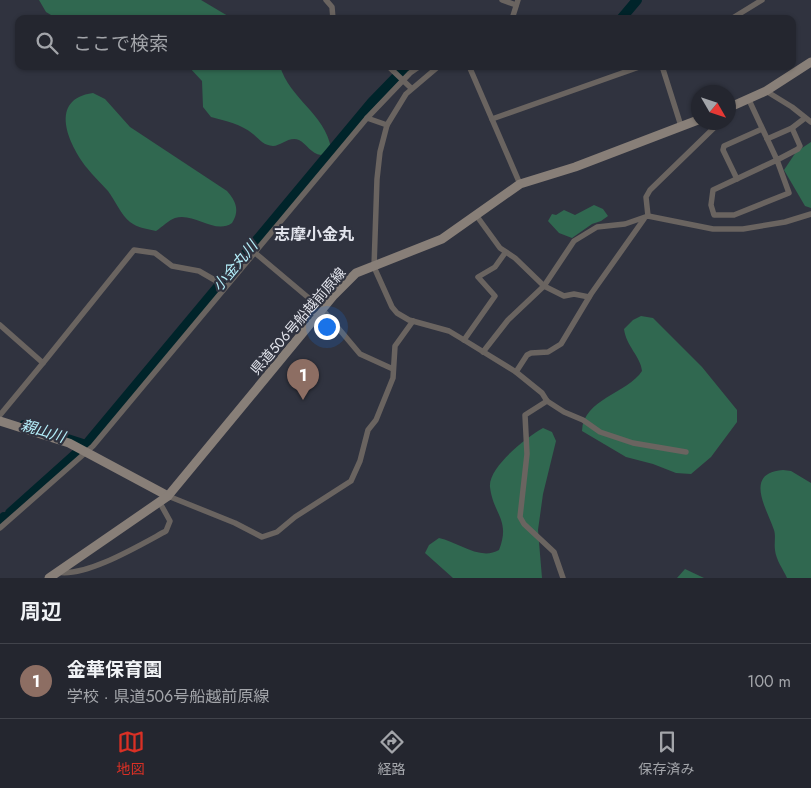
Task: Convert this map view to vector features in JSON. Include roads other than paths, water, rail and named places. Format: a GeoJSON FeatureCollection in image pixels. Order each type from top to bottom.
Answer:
{"type":"FeatureCollection","features":[{"type":"Feature","properties":{"kind":"main road"},"geometry":{"type":"LineString","coordinates":[[736,105],[766,91],[811,62]]}},
{"type":"Feature","properties":{"kind":"main road","name":"県道506号船越前原線"},"geometry":{"type":"LineString","coordinates":[[53,575],[168,496],[356,273],[442,239],[520,184],[575,167],[691,123]]}},
{"type":"Feature","properties":{"kind":"main road"},"geometry":{"type":"LineString","coordinates":[[0,421],[69,444],[168,496]]}},
{"type":"Feature","properties":{"kind":"street"},"geometry":{"type":"LineString","coordinates":[[326,0],[332,6],[333,15]]}},
{"type":"Feature","properties":{"kind":"street"},"geometry":{"type":"LineString","coordinates":[[502,0],[517,2],[513,15]]}},
{"type":"Feature","properties":{"kind":"street"},"geometry":{"type":"LineString","coordinates":[[738,15],[762,0]]}},
{"type":"Feature","properties":{"kind":"street"},"geometry":{"type":"LineString","coordinates":[[393,70],[411,88]]}},
{"type":"Feature","properties":{"kind":"street"},"geometry":{"type":"LineString","coordinates":[[0,528],[93,446],[367,118],[415,70]]}},
{"type":"Feature","properties":{"kind":"street"},"geometry":{"type":"LineString","coordinates":[[434,70],[411,88],[387,125],[377,179],[374,267],[392,306],[397,313],[413,321],[449,331],[464,340],[516,372],[542,393],[547,401],[564,412],[583,420],[600,432],[618,440],[686,452]]}},
{"type":"Feature","properties":{"kind":"street"},"geometry":{"type":"LineString","coordinates":[[471,70],[520,184]]}},
{"type":"Feature","properties":{"kind":"street"},"geometry":{"type":"LineString","coordinates":[[492,118],[630,70]]}},
{"type":"Feature","properties":{"kind":"street"},"geometry":{"type":"LineString","coordinates":[[663,70],[682,126]]}},
{"type":"Feature","properties":{"kind":"street"},"geometry":{"type":"LineString","coordinates":[[766,91],[792,106],[811,122]]}},
{"type":"Feature","properties":{"kind":"street"},"geometry":{"type":"LineString","coordinates":[[749,100],[777,160],[788,193],[734,215],[714,215],[711,205],[713,190],[777,160],[798,149],[800,146],[792,128]]}},
{"type":"Feature","properties":{"kind":"street"},"geometry":{"type":"LineString","coordinates":[[367,118],[387,125]]}},
{"type":"Feature","properties":{"kind":"street"},"geometry":{"type":"LineString","coordinates":[[767,139],[792,128],[805,118]]}},
{"type":"Feature","properties":{"kind":"street"},"geometry":{"type":"LineString","coordinates":[[737,179],[723,150],[724,146],[762,129]]}},
{"type":"Feature","properties":{"kind":"street"},"geometry":{"type":"LineString","coordinates":[[648,216],[646,198],[650,190],[712,130]]}},
{"type":"Feature","properties":{"kind":"street"},"geometry":{"type":"LineString","coordinates":[[476,214],[505,253],[515,258],[544,286],[564,296],[574,294],[589,297]]}},
{"type":"Feature","properties":{"kind":"street"},"geometry":{"type":"LineString","coordinates":[[483,352],[508,320],[544,286],[574,241],[596,227],[625,224],[648,216],[713,229],[734,230],[785,222],[811,214]]}},
{"type":"Feature","properties":{"kind":"street"},"geometry":{"type":"LineString","coordinates":[[516,372],[527,355],[548,352],[561,344],[589,297],[628,243],[640,222],[648,216]]}},
{"type":"Feature","properties":{"kind":"street"},"geometry":{"type":"LineString","coordinates":[[0,415],[134,250],[155,253],[172,266],[188,268],[216,279],[225,286]]}},
{"type":"Feature","properties":{"kind":"street"},"geometry":{"type":"LineString","coordinates":[[254,252],[323,310],[360,354],[392,369]]}},
{"type":"Feature","properties":{"kind":"street"},"geometry":{"type":"LineString","coordinates":[[464,340],[495,296],[478,277],[495,267],[505,253]]}},
{"type":"Feature","properties":{"kind":"street"},"geometry":{"type":"LineString","coordinates":[[168,496],[235,522],[262,537],[277,532],[295,516],[351,481],[360,461],[368,430],[376,420],[393,378],[392,369],[395,346],[413,321]]}},
{"type":"Feature","properties":{"kind":"street"},"geometry":{"type":"LineString","coordinates":[[0,325],[43,363]]}},
{"type":"Feature","properties":{"kind":"street"},"geometry":{"type":"LineString","coordinates":[[547,401],[525,415],[527,454],[520,517],[524,524],[554,552],[563,578]]}},
{"type":"Feature","properties":{"kind":"street"},"geometry":{"type":"LineString","coordinates":[[53,575],[86,574],[166,531],[170,520],[160,503]]}},
{"type":"Feature","properties":{"kind":"waterway","name":"小金丸川"},"geometry":{"type":"LineString","coordinates":[[624,15],[637,0]]}},
{"type":"Feature","properties":{"kind":"waterway","name":"小金丸川"},"geometry":{"type":"LineString","coordinates":[[24,425],[86,445],[372,102],[403,70]]}},
{"type":"Feature","properties":{"kind":"waterway","name":"小金丸川"},"geometry":{"type":"LineString","coordinates":[[10,513],[77,453]]}},
{"type":"Feature","properties":{"kind":"waterway","name":"小金丸川"},"geometry":{"type":"LineString","coordinates":[[0,521],[4,517]]}},
{"type":"Feature","properties":{"kind":"place","name":"金華保育園"},"geometry":{"type":"Point","coordinates":[303,400]}},
{"type":"Feature","properties":{"kind":"district","name":"志摩小金丸"},"geometry":{"type":"Point","coordinates":[314,234]}},
{"type":"Feature","properties":{"kind":"water label","name":"親山川"},"geometry":{"type":"Point","coordinates":[43,431]}}]}
